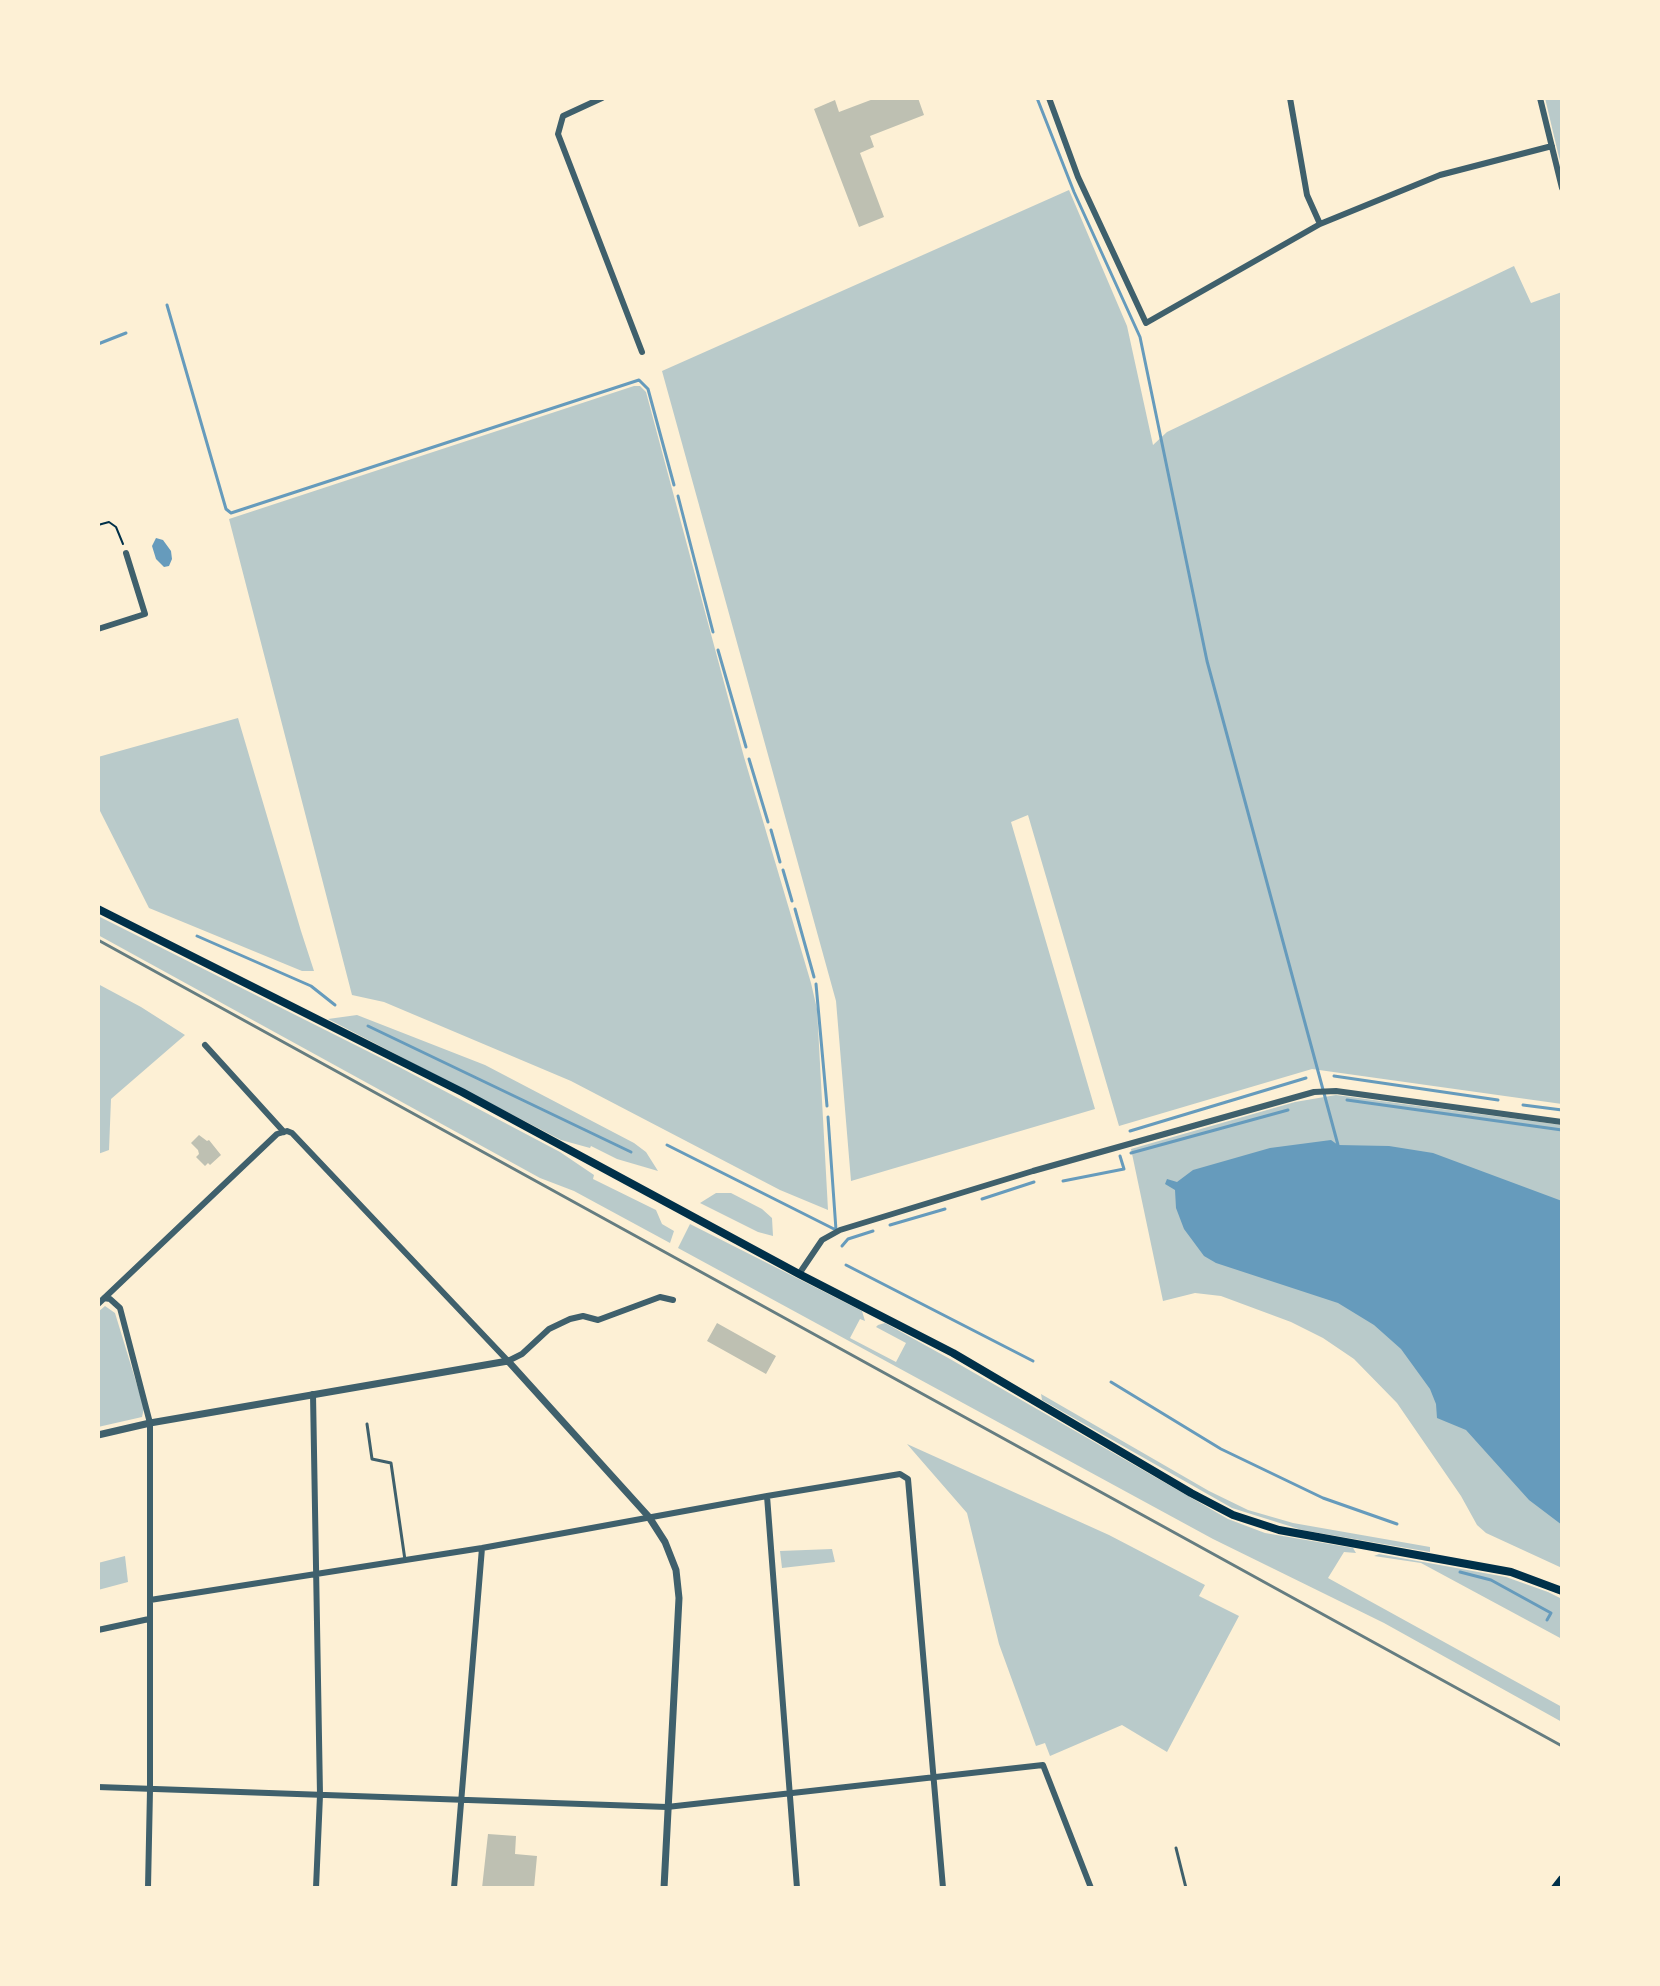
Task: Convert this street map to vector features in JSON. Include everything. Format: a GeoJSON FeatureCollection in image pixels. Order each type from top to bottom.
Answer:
{"type":"FeatureCollection","features":[{"type":"Feature","properties":{"kind":"main road"},"geometry":{"type":"LineString","coordinates":[[98,909],[462,1092],[799,1274],[953,1353],[1233,1515],[1279,1530],[1511,1572],[1562,1591]]}},
{"type":"Feature","properties":{"kind":"street"},"geometry":{"type":"LineString","coordinates":[[602,98],[563,116],[558,134],[642,352]]}},
{"type":"Feature","properties":{"kind":"street"},"geometry":{"type":"LineString","coordinates":[[1049,98],[1078,177],[1146,323],[1320,224],[1440,175],[1552,146]]}},
{"type":"Feature","properties":{"kind":"street"},"geometry":{"type":"LineString","coordinates":[[1290,98],[1307,195],[1320,224]]}},
{"type":"Feature","properties":{"kind":"street"},"geometry":{"type":"LineString","coordinates":[[1540,98],[1562,188]]}},
{"type":"Feature","properties":{"kind":"street"},"geometry":{"type":"LineString","coordinates":[[98,629],[145,614],[126,553]]}},
{"type":"Feature","properties":{"kind":"street"},"geometry":{"type":"LineString","coordinates":[[205,1045],[508,1361],[649,1517],[671,1556],[679,1598],[664,1888]]}},
{"type":"Feature","properties":{"kind":"street"},"geometry":{"type":"LineString","coordinates":[[799,1274],[822,1240],[840,1230],[1033,1171],[1282,1099],[1320,1091],[1562,1122]]}},
{"type":"Feature","properties":{"kind":"street"},"geometry":{"type":"LineString","coordinates":[[101,1301],[277,1134],[288,1132]]}},
{"type":"Feature","properties":{"kind":"street"},"geometry":{"type":"LineString","coordinates":[[98,1435],[150,1423],[508,1361],[522,1354],[559,1323],[583,1316],[598,1320],[660,1297],[673,1300]]}},
{"type":"Feature","properties":{"kind":"street"},"geometry":{"type":"LineString","coordinates":[[101,1301],[110,1299],[120,1308],[150,1423],[148,1888]]}},
{"type":"Feature","properties":{"kind":"street"},"geometry":{"type":"LineString","coordinates":[[313,1394],[320,1795],[316,1888]]}},
{"type":"Feature","properties":{"kind":"street"},"geometry":{"type":"LineString","coordinates":[[150,1600],[482,1548],[900,1474],[908,1479],[943,1888]]}},
{"type":"Feature","properties":{"kind":"street"},"geometry":{"type":"LineString","coordinates":[[767,1496],[797,1888]]}},
{"type":"Feature","properties":{"kind":"street"},"geometry":{"type":"LineString","coordinates":[[454,1888],[482,1548]]}},
{"type":"Feature","properties":{"kind":"street"},"geometry":{"type":"LineString","coordinates":[[98,1630],[149,1619]]}},
{"type":"Feature","properties":{"kind":"street"},"geometry":{"type":"LineString","coordinates":[[98,1787],[667,1807],[1043,1765],[1091,1888]]}},
{"type":"Feature","properties":{"kind":"lane"},"geometry":{"type":"LineString","coordinates":[[367,1424],[372,1459],[391,1463],[405,1560]]}},
{"type":"Feature","properties":{"kind":"lane"},"geometry":{"type":"LineString","coordinates":[[1176,1848],[1186,1888]]}},
{"type":"Feature","properties":{"kind":"path"},"geometry":{"type":"LineString","coordinates":[[98,525],[109,522],[116,527],[126,553]]}},
{"type":"Feature","properties":{"kind":"shaded area"},"geometry":{"type":"Polygon","coordinates":[[[1545,98],[1562,98],[1562,168],[1558,153],[1545,98]]]}},
{"type":"Feature","properties":{"kind":"shaded area"},"geometry":{"type":"Polygon","coordinates":[[[1069,190],[1127,326],[1153,445],[1167,432],[1514,266],[1531,303],[1562,292],[1562,1104],[1312,1069],[1119,1126],[1028,815],[1011,822],[1095,1109],[851,1181],[836,1001],[662,371],[1069,190]]]}},
{"type":"Feature","properties":{"kind":"shaded area"},"geometry":{"type":"Polygon","coordinates":[[[640,386],[646,392],[744,757],[811,983],[817,1009],[828,1210],[780,1190],[571,1081],[384,1002],[352,995],[229,519],[640,386]]]}},
{"type":"Feature","properties":{"kind":"shaded area"},"geometry":{"type":"Polygon","coordinates":[[[238,718],[314,971],[302,971],[149,908],[98,807],[98,757],[238,718]]]}},
{"type":"Feature","properties":{"kind":"shaded area"},"geometry":{"type":"Polygon","coordinates":[[[98,916],[401,1068],[560,1152],[594,1175],[593,1179],[656,1210],[662,1224],[674,1231],[670,1243],[574,1191],[540,1178],[98,935],[98,916]]]}},
{"type":"Feature","properties":{"kind":"shaded area"},"geometry":{"type":"Polygon","coordinates":[[[98,984],[185,1035],[111,1099],[109,1150],[98,1154],[98,984]]]}},
{"type":"Feature","properties":{"kind":"shaded area"},"geometry":{"type":"Polygon","coordinates":[[[357,1015],[485,1065],[634,1143],[646,1152],[658,1171],[617,1159],[591,1146],[561,1140],[328,1019],[357,1015]]]}},
{"type":"Feature","properties":{"kind":"shaded area"},"geometry":{"type":"Polygon","coordinates":[[[1336,1095],[1562,1125],[1562,1568],[1486,1533],[1477,1525],[1461,1496],[1397,1403],[1354,1359],[1323,1338],[1291,1322],[1221,1296],[1195,1293],[1163,1301],[1131,1149],[1295,1102],[1336,1095]]]}},
{"type":"Feature","properties":{"kind":"shaded area"},"geometry":{"type":"Polygon","coordinates":[[[716,1193],[731,1193],[762,1209],[772,1218],[773,1236],[758,1232],[700,1203],[716,1193]]]}},
{"type":"Feature","properties":{"kind":"shaded area"},"geometry":{"type":"Polygon","coordinates":[[[690,1224],[862,1311],[865,1321],[860,1319],[850,1338],[896,1362],[906,1343],[876,1327],[878,1325],[885,1323],[950,1359],[1228,1519],[1265,1533],[1353,1548],[1356,1553],[1344,1552],[1328,1578],[1562,1707],[1562,1722],[1384,1623],[1213,1539],[678,1248],[690,1224]]]}},
{"type":"Feature","properties":{"kind":"shaded area"},"geometry":{"type":"Polygon","coordinates":[[[105,1306],[115,1313],[144,1408],[142,1417],[98,1427],[98,1312],[105,1306]]]}},
{"type":"Feature","properties":{"kind":"shaded area"},"geometry":{"type":"Polygon","coordinates":[[[1041,1394],[1209,1491],[1248,1510],[1293,1523],[1430,1547],[1430,1552],[1302,1530],[1232,1508],[1042,1400],[1041,1394]]]}},
{"type":"Feature","properties":{"kind":"shaded area"},"geometry":{"type":"Polygon","coordinates":[[[907,1444],[1109,1535],[1205,1585],[1199,1596],[1239,1616],[1167,1752],[1122,1725],[1050,1756],[1045,1743],[1036,1746],[999,1644],[967,1513],[907,1444]]]}},
{"type":"Feature","properties":{"kind":"shaded area"},"geometry":{"type":"Polygon","coordinates":[[[832,1549],[835,1562],[782,1568],[780,1551],[832,1549]]]}},
{"type":"Feature","properties":{"kind":"shaded area"},"geometry":{"type":"Polygon","coordinates":[[[1379,1554],[1506,1577],[1548,1592],[1562,1599],[1562,1639],[1421,1563],[1374,1556],[1379,1554]]]}},
{"type":"Feature","properties":{"kind":"shaded area"},"geometry":{"type":"Polygon","coordinates":[[[125,1556],[128,1582],[98,1590],[98,1563],[125,1556]]]}},
{"type":"Feature","properties":{"kind":"water"},"geometry":{"type":"Polygon","coordinates":[[[156,538],[163,540],[171,551],[169,566],[164,567],[156,559],[152,546],[156,538]]]}},
{"type":"Feature","properties":{"kind":"water"},"geometry":{"type":"Polygon","coordinates":[[[1331,1140],[1338,1145],[1389,1146],[1433,1153],[1562,1201],[1562,1525],[1529,1500],[1466,1430],[1437,1418],[1430,1389],[1401,1349],[1374,1325],[1338,1303],[1216,1263],[1204,1256],[1184,1229],[1176,1208],[1175,1190],[1165,1184],[1167,1179],[1177,1182],[1193,1170],[1270,1148],[1331,1140]]]}},
{"type":"Feature","properties":{"kind":"building"},"geometry":{"type":"Polygon","coordinates":[[[876,98],[918,98],[924,115],[870,136],[874,147],[860,153],[884,217],[859,227],[814,109],[835,100],[839,112],[876,98]]]}},
{"type":"Feature","properties":{"kind":"building"},"geometry":{"type":"Polygon","coordinates":[[[199,1135],[209,1140],[221,1155],[210,1165],[205,1166],[196,1157],[198,1150],[191,1143],[199,1135]]]}},
{"type":"Feature","properties":{"kind":"building"},"geometry":{"type":"Polygon","coordinates":[[[717,1323],[776,1356],[766,1374],[707,1341],[717,1323]]]}},
{"type":"Feature","properties":{"kind":"building"},"geometry":{"type":"Polygon","coordinates":[[[488,1834],[516,1836],[515,1854],[537,1856],[534,1888],[482,1888],[488,1834]]]}},
{"type":"Feature","properties":{"kind":"waterway"},"geometry":{"type":"LineString","coordinates":[[1037,98],[1074,192],[1140,337],[1207,661],[1338,1145]]}},
{"type":"Feature","properties":{"kind":"waterway"},"geometry":{"type":"LineString","coordinates":[[167,305],[226,509],[231,513],[639,380],[648,389],[674,485]]}},
{"type":"Feature","properties":{"kind":"waterway"},"geometry":{"type":"LineString","coordinates":[[98,344],[126,333]]}},
{"type":"Feature","properties":{"kind":"waterway"},"geometry":{"type":"LineString","coordinates":[[678,496],[713,632]]}},
{"type":"Feature","properties":{"kind":"waterway"},"geometry":{"type":"LineString","coordinates":[[718,650],[746,747]]}},
{"type":"Feature","properties":{"kind":"waterway"},"geometry":{"type":"LineString","coordinates":[[749,759],[768,822]]}},
{"type":"Feature","properties":{"kind":"waterway"},"geometry":{"type":"LineString","coordinates":[[771,830],[780,862]]}},
{"type":"Feature","properties":{"kind":"waterway"},"geometry":{"type":"LineString","coordinates":[[783,870],[792,901]]}},
{"type":"Feature","properties":{"kind":"waterway"},"geometry":{"type":"LineString","coordinates":[[795,909],[814,977]]}},
{"type":"Feature","properties":{"kind":"waterway"},"geometry":{"type":"LineString","coordinates":[[197,936],[311,986],[335,1005]]}},
{"type":"Feature","properties":{"kind":"waterway"},"geometry":{"type":"LineString","coordinates":[[816,984],[827,1106]]}},
{"type":"Feature","properties":{"kind":"waterway"},"geometry":{"type":"LineString","coordinates":[[368,1026],[631,1152]]}},
{"type":"Feature","properties":{"kind":"waterway"},"geometry":{"type":"LineString","coordinates":[[1334,1076],[1498,1100]]}},
{"type":"Feature","properties":{"kind":"waterway"},"geometry":{"type":"LineString","coordinates":[[1130,1131],[1306,1078]]}},
{"type":"Feature","properties":{"kind":"waterway"},"geometry":{"type":"LineString","coordinates":[[1347,1100],[1562,1130]]}},
{"type":"Feature","properties":{"kind":"waterway"},"geometry":{"type":"LineString","coordinates":[[1523,1105],[1562,1110]]}},
{"type":"Feature","properties":{"kind":"waterway"},"geometry":{"type":"LineString","coordinates":[[1131,1153],[1288,1110]]}},
{"type":"Feature","properties":{"kind":"waterway"},"geometry":{"type":"LineString","coordinates":[[828,1117],[836,1230]]}},
{"type":"Feature","properties":{"kind":"waterway"},"geometry":{"type":"LineString","coordinates":[[667,1145],[836,1230]]}},
{"type":"Feature","properties":{"kind":"waterway"},"geometry":{"type":"LineString","coordinates":[[1063,1181],[1124,1169],[1120,1156]]}},
{"type":"Feature","properties":{"kind":"waterway"},"geometry":{"type":"LineString","coordinates":[[982,1199],[1034,1182]]}},
{"type":"Feature","properties":{"kind":"waterway"},"geometry":{"type":"LineString","coordinates":[[890,1225],[945,1209]]}},
{"type":"Feature","properties":{"kind":"waterway"},"geometry":{"type":"LineString","coordinates":[[842,1246],[848,1239],[873,1231]]}},
{"type":"Feature","properties":{"kind":"waterway"},"geometry":{"type":"LineString","coordinates":[[846,1265],[1033,1361]]}},
{"type":"Feature","properties":{"kind":"waterway"},"geometry":{"type":"LineString","coordinates":[[1111,1382],[1221,1449],[1323,1498],[1397,1524]]}},
{"type":"Feature","properties":{"kind":"waterway"},"geometry":{"type":"LineString","coordinates":[[1460,1572],[1491,1580],[1551,1613],[1547,1620]]}},
{"type":"Feature","properties":{"kind":"railway"},"geometry":{"type":"LineString","coordinates":[[98,940],[1562,1746]]}}]}
